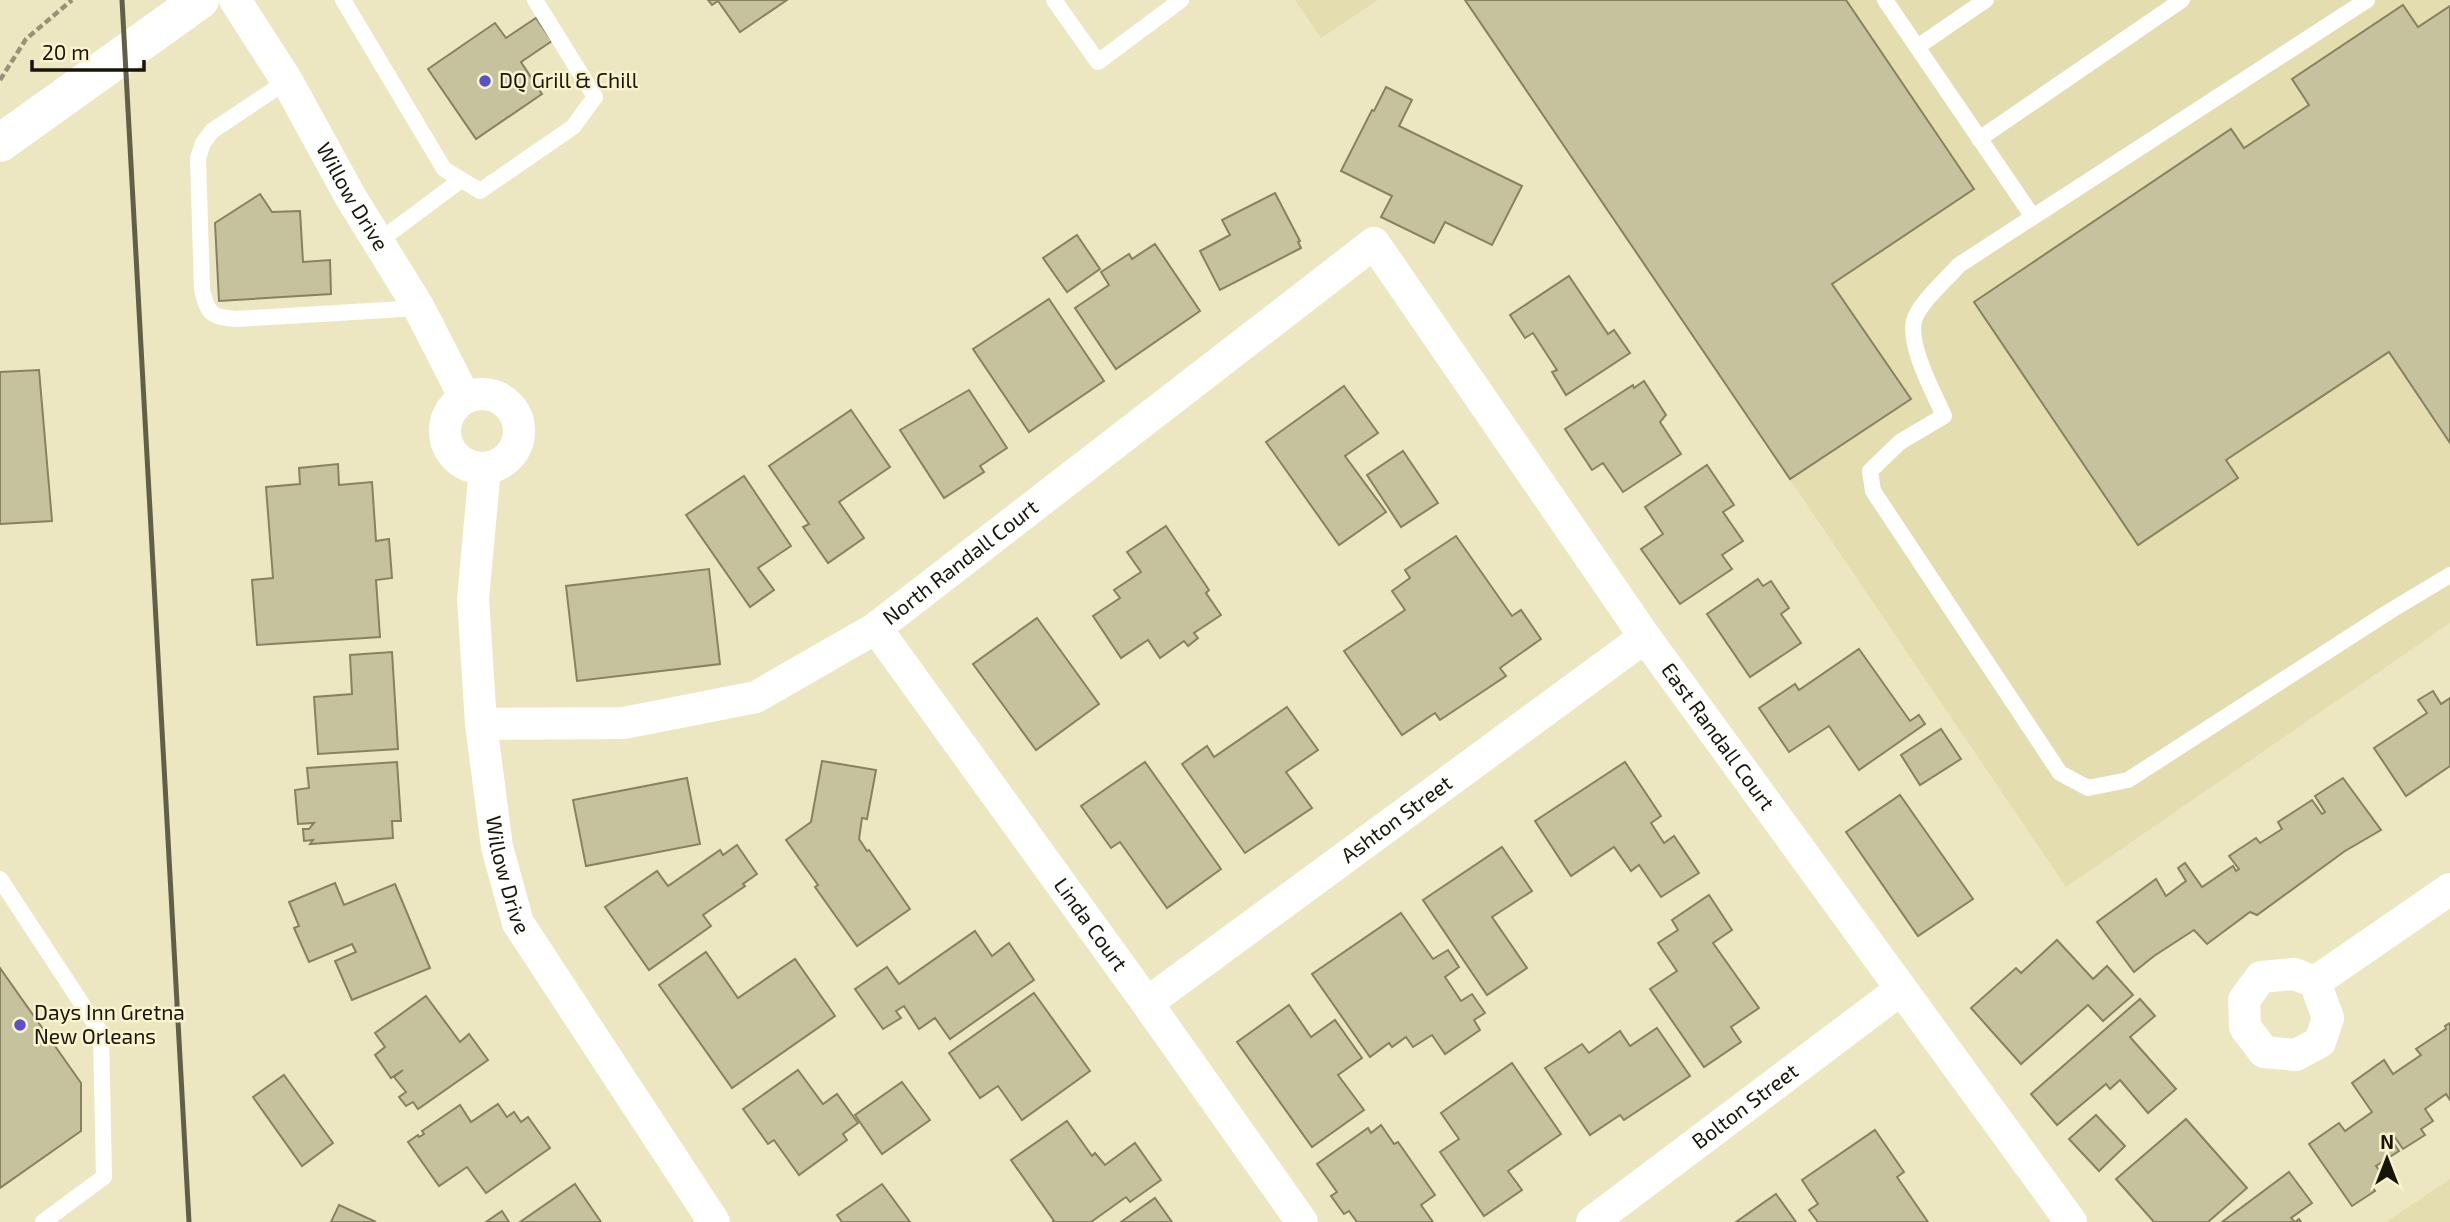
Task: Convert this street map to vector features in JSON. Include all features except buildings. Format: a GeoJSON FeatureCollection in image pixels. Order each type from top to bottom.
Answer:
{"type":"FeatureCollection","features":[{"type":"Feature","properties":{"kind":"main road"},"geometry":{"type":"LineString","coordinates":[[0,144],[200,0]]}},
{"type":"Feature","properties":{"kind":"street","name":"Willow Drive"},"geometry":{"type":"LineString","coordinates":[[235,0],[287,81],[350,196],[419,308],[465,398]]}},
{"type":"Feature","properties":{"kind":"street","name":"North Randall Court"},"geometry":{"type":"LineString","coordinates":[[481,724],[624,723],[756,697],[876,628],[1374,243]]}},
{"type":"Feature","properties":{"kind":"street","name":"East Randall Court"},"geometry":{"type":"LineString","coordinates":[[1374,243],[1645,637],[2071,1222]]}},
{"type":"Feature","properties":{"kind":"street"},"geometry":{"type":"LineString","coordinates":[[476,394],[499,398],[516,415],[519,427],[519,438],[507,459],[485,468],[472,467],[461,462],[446,442],[447,416],[454,406],[476,394]]}},
{"type":"Feature","properties":{"kind":"street","name":"Willow Drive"},"geometry":{"type":"LineString","coordinates":[[485,468],[473,599],[481,724],[497,847],[517,923],[699,1217]]}},
{"type":"Feature","properties":{"kind":"street","name":"Linda Court"},"geometry":{"type":"LineString","coordinates":[[876,628],[1302,1222]]}},
{"type":"Feature","properties":{"kind":"street","name":"Ashton Street"},"geometry":{"type":"LineString","coordinates":[[1147,1003],[1645,637]]}},
{"type":"Feature","properties":{"kind":"street"},"geometry":{"type":"LineString","coordinates":[[2315,982],[2450,889]]}},
{"type":"Feature","properties":{"kind":"street","name":"Bolton Street"},"geometry":{"type":"LineString","coordinates":[[1592,1222],[1900,990]]}},
{"type":"Feature","properties":{"kind":"lane"},"geometry":{"type":"LineString","coordinates":[[343,0],[444,169],[480,191],[573,127],[595,97],[535,0]]}},
{"type":"Feature","properties":{"kind":"lane"},"geometry":{"type":"LineString","coordinates":[[1054,0],[1098,62],[1181,0]]}},
{"type":"Feature","properties":{"kind":"lane"},"geometry":{"type":"LineString","coordinates":[[1885,0],[2033,217]]}},
{"type":"Feature","properties":{"kind":"lane"},"geometry":{"type":"LineString","coordinates":[[1917,47],[1986,0]]}},
{"type":"Feature","properties":{"kind":"lane"},"geometry":{"type":"LineString","coordinates":[[1979,139],[2182,0]]}},
{"type":"Feature","properties":{"kind":"lane"},"geometry":{"type":"LineString","coordinates":[[2367,0],[1959,265],[1914,321],[1914,343],[1944,416],[1900,442],[1870,471],[1873,491],[2060,773],[2088,788],[2128,780],[2450,575]]}},
{"type":"Feature","properties":{"kind":"lane"},"geometry":{"type":"LineString","coordinates":[[287,81],[212,131],[198,158],[202,290],[207,310],[218,318],[236,319],[419,308]]}},
{"type":"Feature","properties":{"kind":"lane"},"geometry":{"type":"LineString","coordinates":[[379,241],[461,180]]}},
{"type":"Feature","properties":{"kind":"lane"},"geometry":{"type":"LineString","coordinates":[[0,879],[101,1033],[104,1177],[43,1222]]}},
{"type":"Feature","properties":{"kind":"path"},"geometry":{"type":"LineString","coordinates":[[0,80],[26,39],[72,0]]}},
{"type":"Feature","properties":{"kind":"shaded area"},"geometry":{"type":"Polygon","coordinates":[[[1295,0],[1378,0],[1321,38],[1295,0]]]}},
{"type":"Feature","properties":{"kind":"shaded area"},"geometry":{"type":"Polygon","coordinates":[[[1465,0],[2450,0],[2450,623],[2066,887],[1465,0]]]}},
{"type":"Feature","properties":{"kind":"shaded area"},"geometry":{"type":"Polygon","coordinates":[[[2450,1179],[2450,1222],[2386,1222],[2450,1179]]]}},
{"type":"Feature","properties":{"kind":"railway"},"geometry":{"type":"LineString","coordinates":[[122,0],[189,1222]]}},
{"type":"Feature","properties":{"kind":"place","name":"DQ Grill & Chill"},"geometry":{"type":"Point","coordinates":[485,81]}},
{"type":"Feature","properties":{"kind":"place","name":"Days Inn Gretna New Orleans"},"geometry":{"type":"Point","coordinates":[20,1025]}}]}
